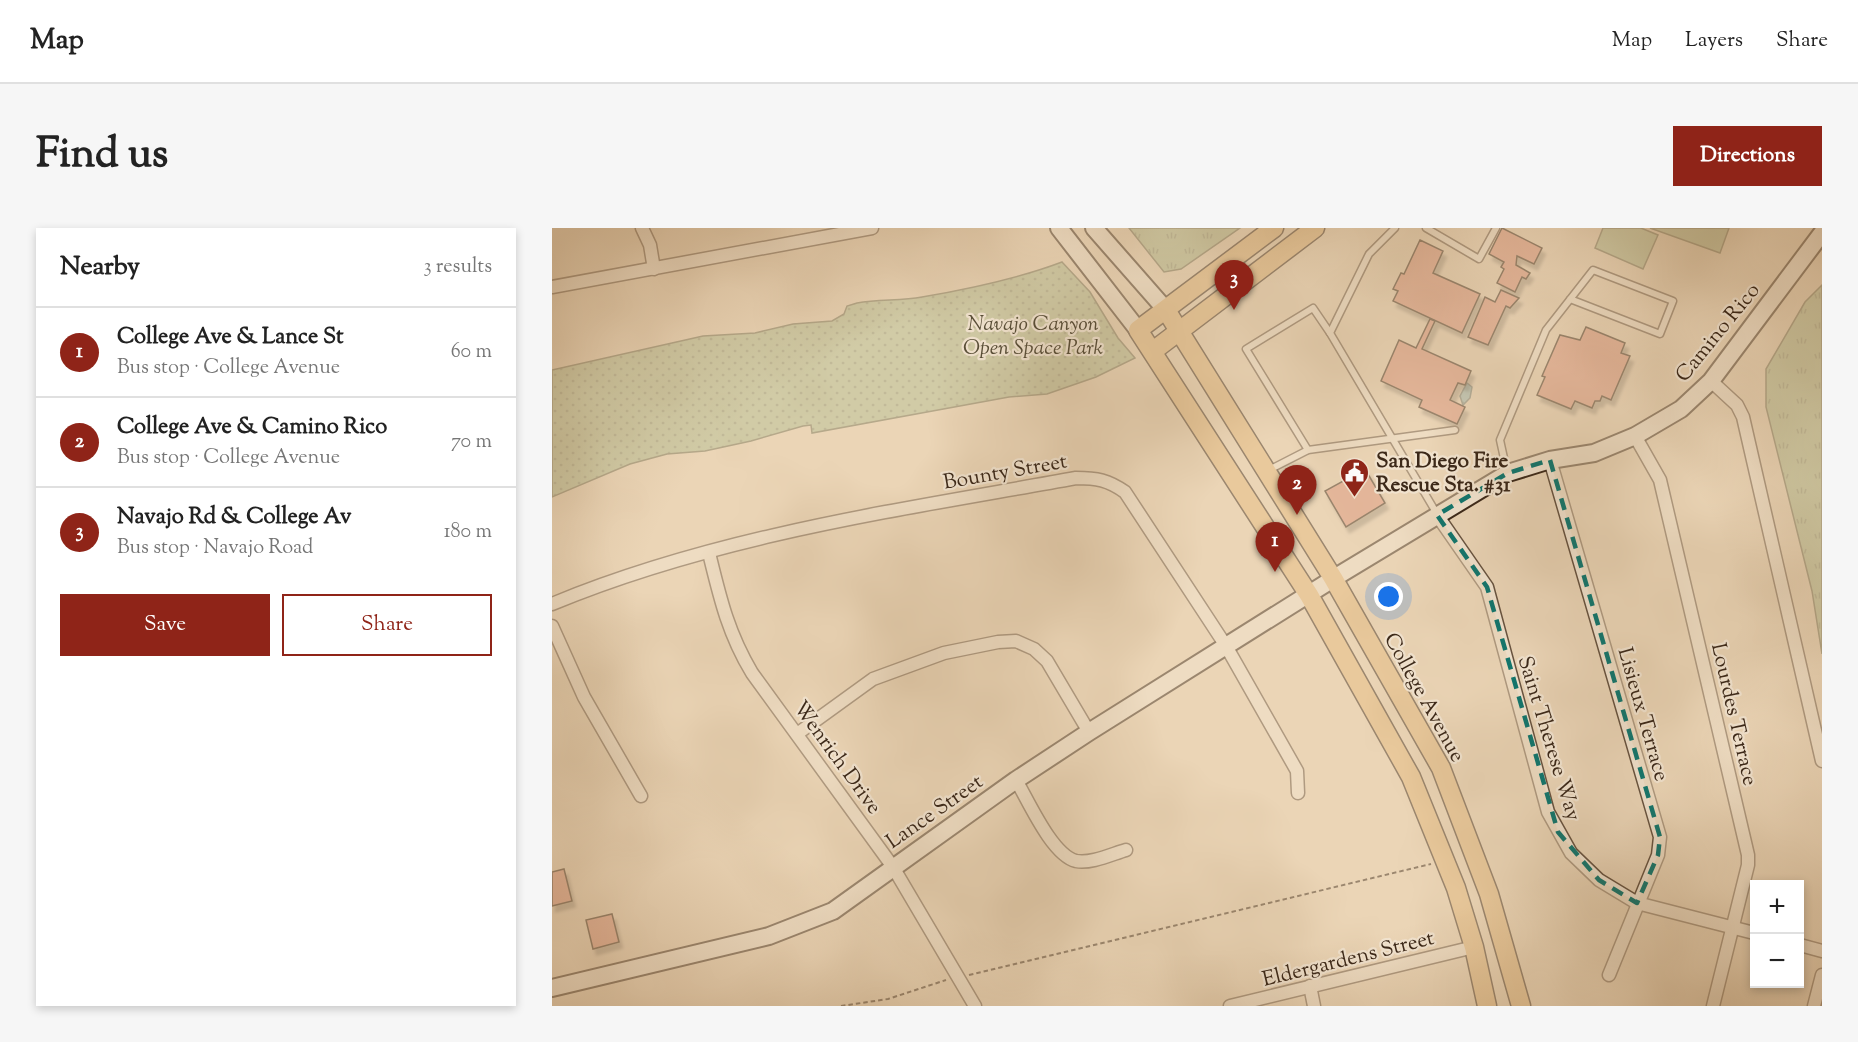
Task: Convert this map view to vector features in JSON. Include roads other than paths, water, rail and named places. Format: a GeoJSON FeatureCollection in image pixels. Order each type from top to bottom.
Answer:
{"type":"FeatureCollection","features":[{"type":"Feature","properties":{"kind":"main road"},"geometry":{"type":"LineString","coordinates":[[1274,228],[1138,330],[1309,595],[1411,777],[1445,861],[1474,947],[1487,1006]]}},
{"type":"Feature","properties":{"kind":"main road"},"geometry":{"type":"LineString","coordinates":[[1153,351],[1315,228]]}},
{"type":"Feature","properties":{"kind":"main road","name":"College Avenue"},"geometry":{"type":"LineString","coordinates":[[1166,310],[1333,578],[1441,768],[1489,894],[1521,1006]]}},
{"type":"Feature","properties":{"kind":"street"},"geometry":{"type":"LineString","coordinates":[[642,228],[650,245],[654,269]]}},
{"type":"Feature","properties":{"kind":"street"},"geometry":{"type":"LineString","coordinates":[[552,287],[654,269],[824,232],[872,228]]}},
{"type":"Feature","properties":{"kind":"street"},"geometry":{"type":"LineString","coordinates":[[1059,228],[1138,330]]}},
{"type":"Feature","properties":{"kind":"street"},"geometry":{"type":"LineString","coordinates":[[1094,228],[1166,310]]}},
{"type":"Feature","properties":{"kind":"street","name":"Camino Rico"},"geometry":{"type":"LineString","coordinates":[[1309,595],[1333,578],[1508,473],[1550,460],[1594,453],[1635,436],[1681,410],[1711,381],[1822,233]]}},
{"type":"Feature","properties":{"kind":"street"},"geometry":{"type":"LineString","coordinates":[[1711,381],[1737,405],[1743,417],[1822,761]]}},
{"type":"Feature","properties":{"kind":"street","name":"Lourdes Terrace"},"geometry":{"type":"LineString","coordinates":[[1635,436],[1660,480],[1748,855],[1748,866],[1713,1006]]}},
{"type":"Feature","properties":{"kind":"street","name":"Lisieux Terrace"},"geometry":{"type":"LineString","coordinates":[[1550,460],[1660,837],[1659,855],[1637,903],[1609,975]]}},
{"type":"Feature","properties":{"kind":"street","name":"Bounty Street"},"geometry":{"type":"LineString","coordinates":[[552,604],[612,580],[815,526],[1076,478],[1098,478],[1109,481],[1125,492],[1226,646],[1297,771],[1298,793]]}},
{"type":"Feature","properties":{"kind":"street","name":"Saint Therese Way"},"geometry":{"type":"LineString","coordinates":[[1437,515],[1487,587],[1545,801],[1558,832],[1571,853],[1599,880],[1637,903],[1750,932]]}},
{"type":"Feature","properties":{"kind":"street","name":"Wenrich Drive"},"geometry":{"type":"LineString","coordinates":[[709,553],[724,617],[737,649],[893,867],[960,977],[975,1006]]}},
{"type":"Feature","properties":{"kind":"street","name":"Lance Street"},"geometry":{"type":"LineString","coordinates":[[552,988],[769,936],[810,922],[832,911],[1016,780],[1309,595]]}},
{"type":"Feature","properties":{"kind":"street"},"geometry":{"type":"LineString","coordinates":[[552,626],[584,697],[641,796]]}},
{"type":"Feature","properties":{"kind":"street"},"geometry":{"type":"LineString","coordinates":[[797,734],[873,679],[944,653],[998,642],[1016,641],[1034,649],[1047,661],[1089,732]]}},
{"type":"Feature","properties":{"kind":"street"},"geometry":{"type":"LineString","coordinates":[[1016,780],[1059,852],[1076,861],[1085,861],[1126,850]]}},
{"type":"Feature","properties":{"kind":"street"},"geometry":{"type":"LineString","coordinates":[[1804,946],[1822,951]]}},
{"type":"Feature","properties":{"kind":"street","name":"Eldergardens Street"},"geometry":{"type":"LineString","coordinates":[[1230,1006],[1474,947]]}},
{"type":"Feature","properties":{"kind":"street"},"geometry":{"type":"LineString","coordinates":[[1814,1006],[1822,975]]}},
{"type":"Feature","properties":{"kind":"street"},"geometry":{"type":"LineString","coordinates":[[1310,986],[1314,1006]]}},
{"type":"Feature","properties":{"kind":"lane"},"geometry":{"type":"LineString","coordinates":[[1330,333],[1369,254],[1395,228]]}},
{"type":"Feature","properties":{"kind":"lane"},"geometry":{"type":"LineString","coordinates":[[1426,228],[1479,259],[1496,228]]}},
{"type":"Feature","properties":{"kind":"lane"},"geometry":{"type":"LineString","coordinates":[[1508,473],[1500,440],[1546,330],[1570,299],[1593,270],[1672,302],[1659,334],[1570,299]]}},
{"type":"Feature","properties":{"kind":"lane"},"geometry":{"type":"LineString","coordinates":[[1308,450],[1246,349],[1313,308],[1437,515]]}},
{"type":"Feature","properties":{"kind":"lane"},"geometry":{"type":"LineString","coordinates":[[1267,471],[1308,450],[1455,430]]}},
{"type":"Feature","properties":{"kind":"water"},"geometry":{"type":"Polygon","coordinates":[[[1467,383],[1472,387],[1470,398],[1463,405],[1460,396],[1467,383]]]}},
{"type":"Feature","properties":{"kind":"place","name":"Navajo Rd & College Av"},"geometry":{"type":"Point","coordinates":[1234,310]}},
{"type":"Feature","properties":{"kind":"place","name":"San Diego Fire Rescue Sta. #31"},"geometry":{"type":"Point","coordinates":[1355,498]}},
{"type":"Feature","properties":{"kind":"place","name":"College Ave & Camino Rico"},"geometry":{"type":"Point","coordinates":[1297,515]}},
{"type":"Feature","properties":{"kind":"place","name":"College Ave & Lance St"},"geometry":{"type":"Point","coordinates":[1275,572]}},
{"type":"Feature","properties":{"kind":"park label","name":"Navajo Canyon Open Space Park"},"geometry":{"type":"Point","coordinates":[1033,335]}}]}
